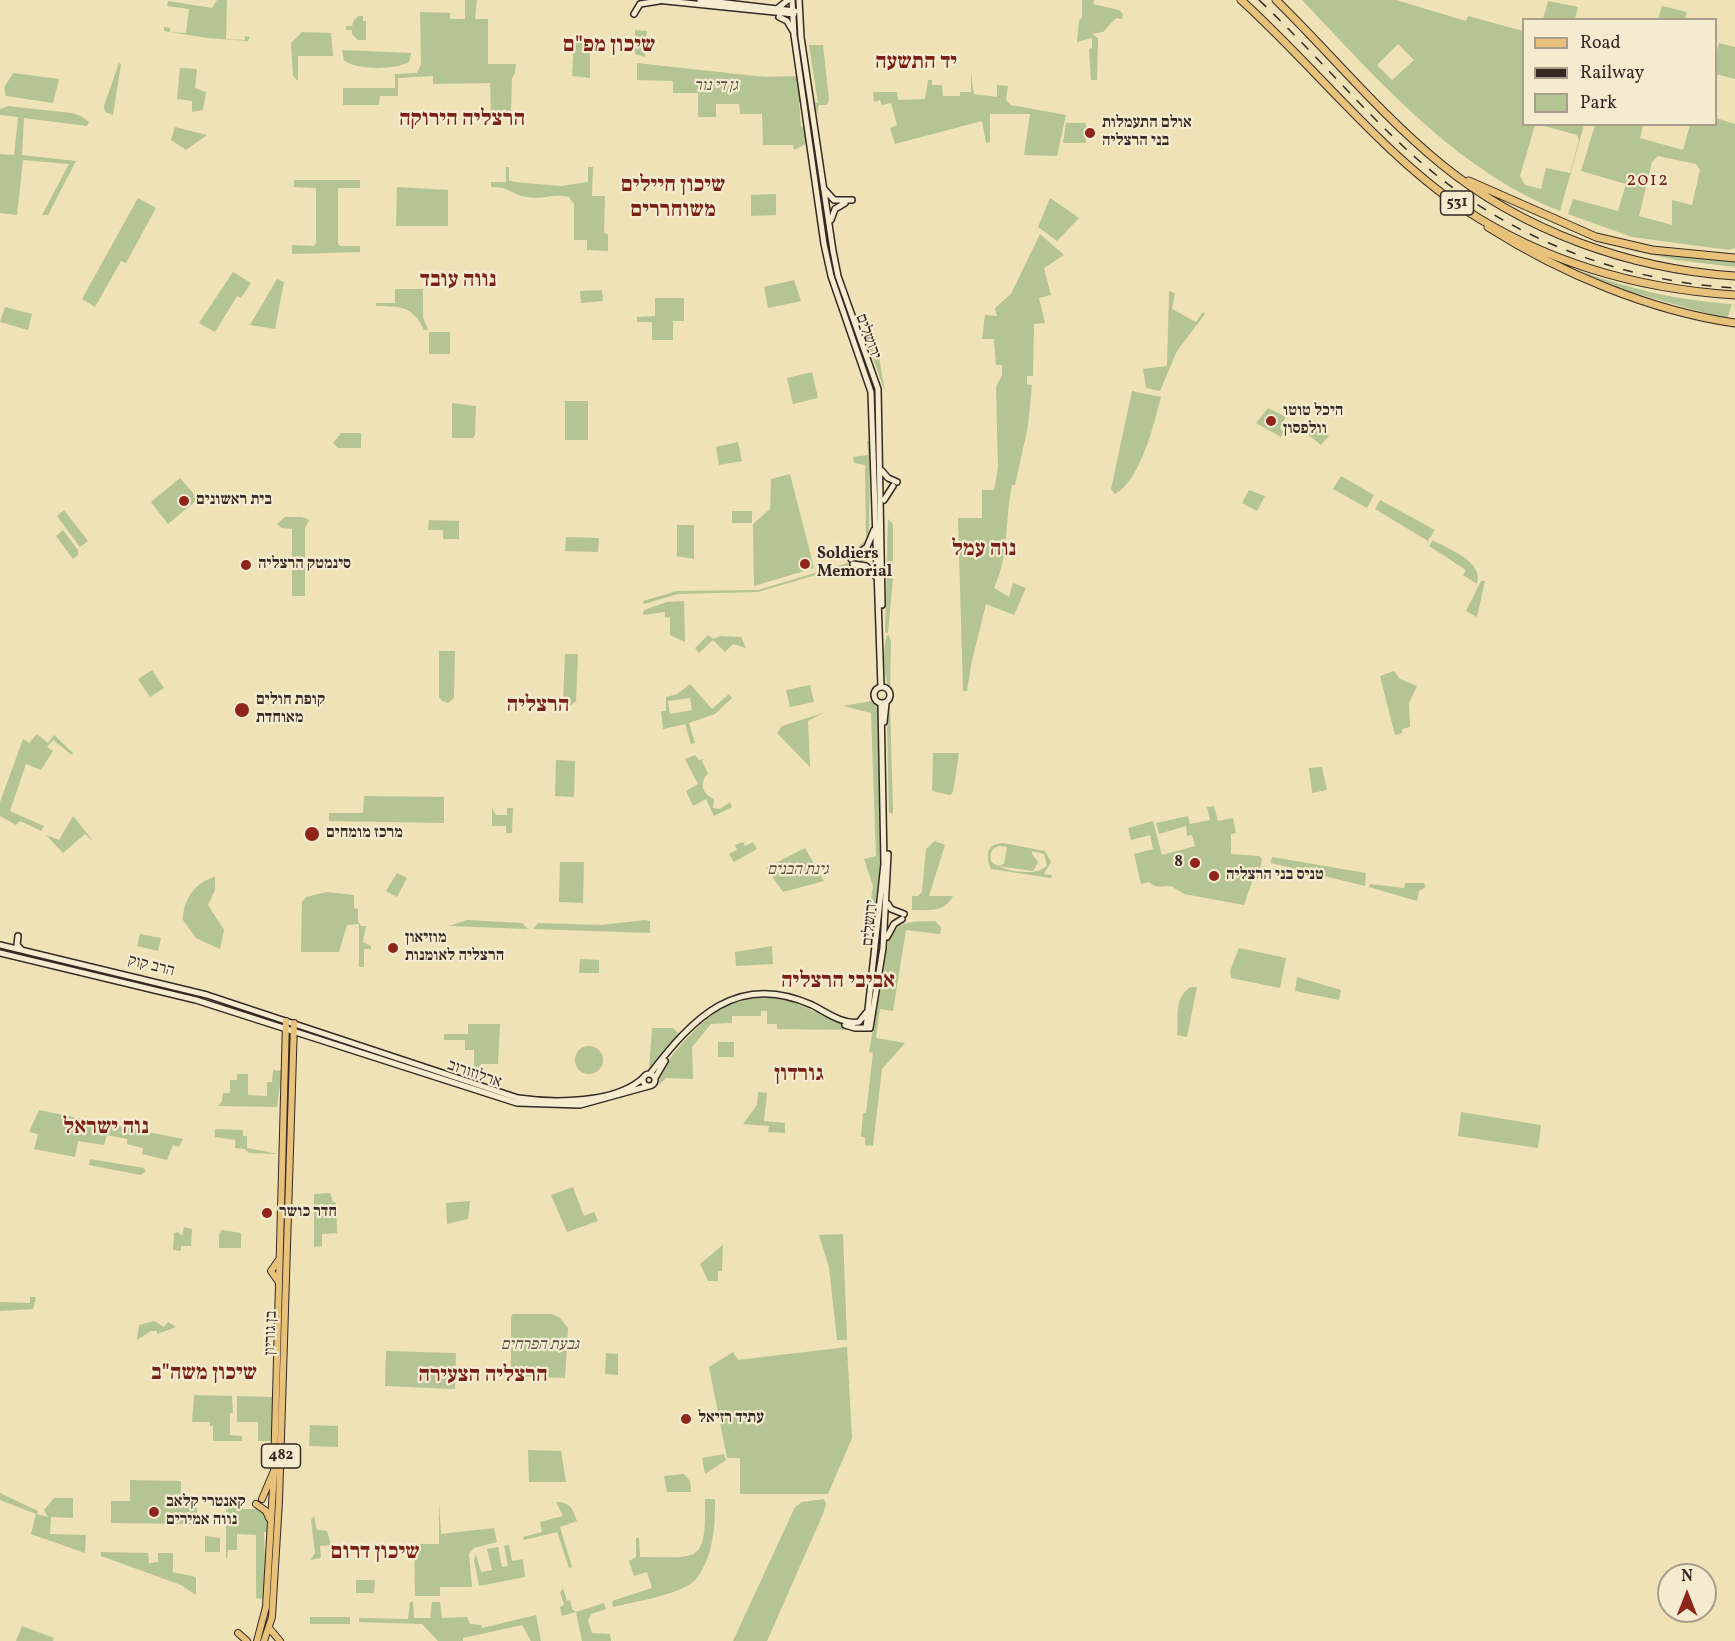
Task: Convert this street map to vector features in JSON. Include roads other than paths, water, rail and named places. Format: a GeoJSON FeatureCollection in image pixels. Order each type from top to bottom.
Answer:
{"type":"FeatureCollection","features":[{"type":"Feature","properties":{"kind":"highway","name":"531"},"geometry":{"type":"LineString","coordinates":[[1241,0],[1383,141],[1465,209],[1540,249],[1593,270],[1648,284],[1735,295]]}},
{"type":"Feature","properties":{"kind":"highway","name":"531"},"geometry":{"type":"LineString","coordinates":[[1276,0],[1395,122],[1455,174],[1506,208],[1581,243],[1652,263],[1735,276]]}},
{"type":"Feature","properties":{"kind":"highway"},"geometry":{"type":"LineString","coordinates":[[1455,174],[1596,237],[1652,250],[1735,256]]}},
{"type":"Feature","properties":{"kind":"highway"},"geometry":{"type":"LineString","coordinates":[[1465,209],[1518,245],[1595,282],[1663,305],[1735,323]]}},
{"type":"Feature","properties":{"kind":"main road"},"geometry":{"type":"LineString","coordinates":[[656,0],[745,10],[800,12]]}},
{"type":"Feature","properties":{"kind":"main road"},"geometry":{"type":"LineString","coordinates":[[700,0],[792,12]]}},
{"type":"Feature","properties":{"kind":"main road"},"geometry":{"type":"LineString","coordinates":[[775,9],[790,0]]}},
{"type":"Feature","properties":{"kind":"main road","name":"ירושלים"},"geometry":{"type":"LineString","coordinates":[[790,0],[824,244],[831,276],[871,392],[874,529],[879,580],[883,687]]}},
{"type":"Feature","properties":{"kind":"main road","name":"ירושלים"},"geometry":{"type":"LineString","coordinates":[[800,0],[838,276],[878,389],[882,511],[883,687]]}},
{"type":"Feature","properties":{"kind":"main road"},"geometry":{"type":"LineString","coordinates":[[634,14],[640,4],[660,1]]}},
{"type":"Feature","properties":{"kind":"main road"},"geometry":{"type":"LineString","coordinates":[[745,10],[783,18],[790,25],[794,35]]}},
{"type":"Feature","properties":{"kind":"main road"},"geometry":{"type":"LineString","coordinates":[[824,187],[834,200],[852,200]]}},
{"type":"Feature","properties":{"kind":"main road"},"geometry":{"type":"LineString","coordinates":[[830,228],[834,210],[845,203]]}},
{"type":"Feature","properties":{"kind":"main road"},"geometry":{"type":"LineString","coordinates":[[881,469],[886,477],[895,484],[885,495],[882,511]]}},
{"type":"Feature","properties":{"kind":"main road"},"geometry":{"type":"LineString","coordinates":[[874,529],[867,547],[852,561],[866,566],[879,580]]}},
{"type":"Feature","properties":{"kind":"main road"},"geometry":{"type":"LineString","coordinates":[[883,687],[890,693],[883,703],[874,696],[883,687]]}},
{"type":"Feature","properties":{"kind":"main road","name":"ירושלים"},"geometry":{"type":"LineString","coordinates":[[867,1028],[884,948],[887,898],[882,748],[883,703]]}},
{"type":"Feature","properties":{"kind":"main road","name":"ירושלים"},"geometry":{"type":"LineString","coordinates":[[867,1028],[867,1009],[878,938],[885,820]]}},
{"type":"Feature","properties":{"kind":"main road"},"geometry":{"type":"LineString","coordinates":[[884,948],[891,930],[903,916],[891,909],[887,898]]}},
{"type":"Feature","properties":{"kind":"main road"},"geometry":{"type":"LineString","coordinates":[[18,936],[17,945],[22,950]]}},
{"type":"Feature","properties":{"kind":"main road","name":"הרב קוק"},"geometry":{"type":"LineString","coordinates":[[0,945],[207,995],[272,1016],[290,1025]]}},
{"type":"Feature","properties":{"kind":"main road","name":"הרב קוק"},"geometry":{"type":"LineString","coordinates":[[0,952],[187,997],[290,1025]]}},
{"type":"Feature","properties":{"kind":"main road","name":"ארלוזורוב"},"geometry":{"type":"LineString","coordinates":[[290,1025],[518,1098],[539,1101],[584,1100],[631,1086],[650,1077],[706,1012],[736,998],[754,993],[787,995],[847,1023],[867,1028]]}},
{"type":"Feature","properties":{"kind":"main road"},"geometry":{"type":"LineString","coordinates":[[650,1077],[654,1084],[649,1086],[644,1083],[708,1014],[734,1001],[754,997],[787,999],[852,1027],[867,1028]]}},
{"type":"Feature","properties":{"kind":"main road"},"geometry":{"type":"LineString","coordinates":[[847,1023],[860,1021],[867,1009]]}},
{"type":"Feature","properties":{"kind":"main road"},"geometry":{"type":"LineString","coordinates":[[272,1016],[281,1014]]}},
{"type":"Feature","properties":{"kind":"main road","name":"ארלוזורוב"},"geometry":{"type":"LineString","coordinates":[[290,1025],[517,1103],[580,1105],[649,1086]]}},
{"type":"Feature","properties":{"kind":"main road","name":"בן גוריון"},"geometry":{"type":"LineString","coordinates":[[266,1628],[274,1470],[279,1283],[270,1271],[279,1257],[290,1025]]}},
{"type":"Feature","properties":{"kind":"main road","name":"בן גוריון"},"geometry":{"type":"LineString","coordinates":[[258,1638],[272,1617],[283,1418],[290,1025]]}},
{"type":"Feature","properties":{"kind":"main road"},"geometry":{"type":"LineString","coordinates":[[262,1499],[274,1470]]}},
{"type":"Feature","properties":{"kind":"main road"},"geometry":{"type":"LineString","coordinates":[[256,1504],[268,1514],[271,1525]]}},
{"type":"Feature","properties":{"kind":"main road"},"geometry":{"type":"LineString","coordinates":[[258,1638],[266,1628],[280,1641]]}},
{"type":"Feature","properties":{"kind":"main road"},"geometry":{"type":"LineString","coordinates":[[238,1633],[247,1641]]}},
{"type":"Feature","properties":{"kind":"railway"},"geometry":{"type":"LineString","coordinates":[[1259,0],[1416,158],[1450,186],[1487,210],[1525,232],[1565,250],[1606,264],[1648,276],[1691,284],[1735,288]]}},
{"type":"Feature","properties":{"kind":"place","name":"אולם התעמלות בני הרצליה"},"geometry":{"type":"Point","coordinates":[1090,133]}},
{"type":"Feature","properties":{"kind":"place","name":"היכל טוטו וולפסון"},"geometry":{"type":"Point","coordinates":[1271,421]}},
{"type":"Feature","properties":{"kind":"place","name":"בית ראשונים"},"geometry":{"type":"Point","coordinates":[184,501]}},
{"type":"Feature","properties":{"kind":"place","name":"Soldiers Memorial"},"geometry":{"type":"Point","coordinates":[805,564]}},
{"type":"Feature","properties":{"kind":"place","name":"סינמטק הרצליה"},"geometry":{"type":"Point","coordinates":[246,565]}},
{"type":"Feature","properties":{"kind":"place","name":"קופת חולים מאוחדת"},"geometry":{"type":"Point","coordinates":[242,710]}},
{"type":"Feature","properties":{"kind":"place","name":"מרכז מומחים"},"geometry":{"type":"Point","coordinates":[312,834]}},
{"type":"Feature","properties":{"kind":"place","name":"8"},"geometry":{"type":"Point","coordinates":[1195,863]}},
{"type":"Feature","properties":{"kind":"place","name":"טניס בני הרצליה"},"geometry":{"type":"Point","coordinates":[1214,876]}},
{"type":"Feature","properties":{"kind":"place","name":"מוזיאון הרצליה לאומנות"},"geometry":{"type":"Point","coordinates":[393,948]}},
{"type":"Feature","properties":{"kind":"place","name":"חדר כושר"},"geometry":{"type":"Point","coordinates":[267,1213]}},
{"type":"Feature","properties":{"kind":"place","name":"עתיד רזיאל"},"geometry":{"type":"Point","coordinates":[686,1419]}},
{"type":"Feature","properties":{"kind":"place","name":"קאנטרי קלאב נווה אמירים"},"geometry":{"type":"Point","coordinates":[154,1512]}},
{"type":"Feature","properties":{"kind":"district","name":"שיכון מפ\"ם"},"geometry":{"type":"Point","coordinates":[609,47]}},
{"type":"Feature","properties":{"kind":"district","name":"יד התשעה"},"geometry":{"type":"Point","coordinates":[916,64]}},
{"type":"Feature","properties":{"kind":"district","name":"הרצליה הירוקה"},"geometry":{"type":"Point","coordinates":[462,121]}},
{"type":"Feature","properties":{"kind":"district","name":"2012"},"geometry":{"type":"Point","coordinates":[1648,182]}},
{"type":"Feature","properties":{"kind":"district","name":"שיכון חיילים משוחררים"},"geometry":{"type":"Point","coordinates":[673,200]}},
{"type":"Feature","properties":{"kind":"district","name":"נווה עובד"},"geometry":{"type":"Point","coordinates":[458,282]}},
{"type":"Feature","properties":{"kind":"district","name":"נוה עמל"},"geometry":{"type":"Point","coordinates":[984,551]}},
{"type":"Feature","properties":{"kind":"district","name":"הרצליה"},"geometry":{"type":"Point","coordinates":[538,707]}},
{"type":"Feature","properties":{"kind":"district","name":"אביבי הרצליה"},"geometry":{"type":"Point","coordinates":[838,983]}},
{"type":"Feature","properties":{"kind":"district","name":"גורדון"},"geometry":{"type":"Point","coordinates":[799,1076]}},
{"type":"Feature","properties":{"kind":"district","name":"נוה ישראל"},"geometry":{"type":"Point","coordinates":[106,1129]}},
{"type":"Feature","properties":{"kind":"district","name":"שיכון משה\"ב"},"geometry":{"type":"Point","coordinates":[204,1375]}},
{"type":"Feature","properties":{"kind":"district","name":"הרצליה הצעירה"},"geometry":{"type":"Point","coordinates":[483,1377]}},
{"type":"Feature","properties":{"kind":"district","name":"שיכון דרום"},"geometry":{"type":"Point","coordinates":[375,1554]}},
{"type":"Feature","properties":{"kind":"park label","name":"גן די נור"},"geometry":{"type":"Point","coordinates":[716,87]}},
{"type":"Feature","properties":{"kind":"park label","name":"גינת הבנים"},"geometry":{"type":"Point","coordinates":[798,871]}},
{"type":"Feature","properties":{"kind":"park label","name":"גבעת הפרחים"},"geometry":{"type":"Point","coordinates":[540,1346]}}]}
